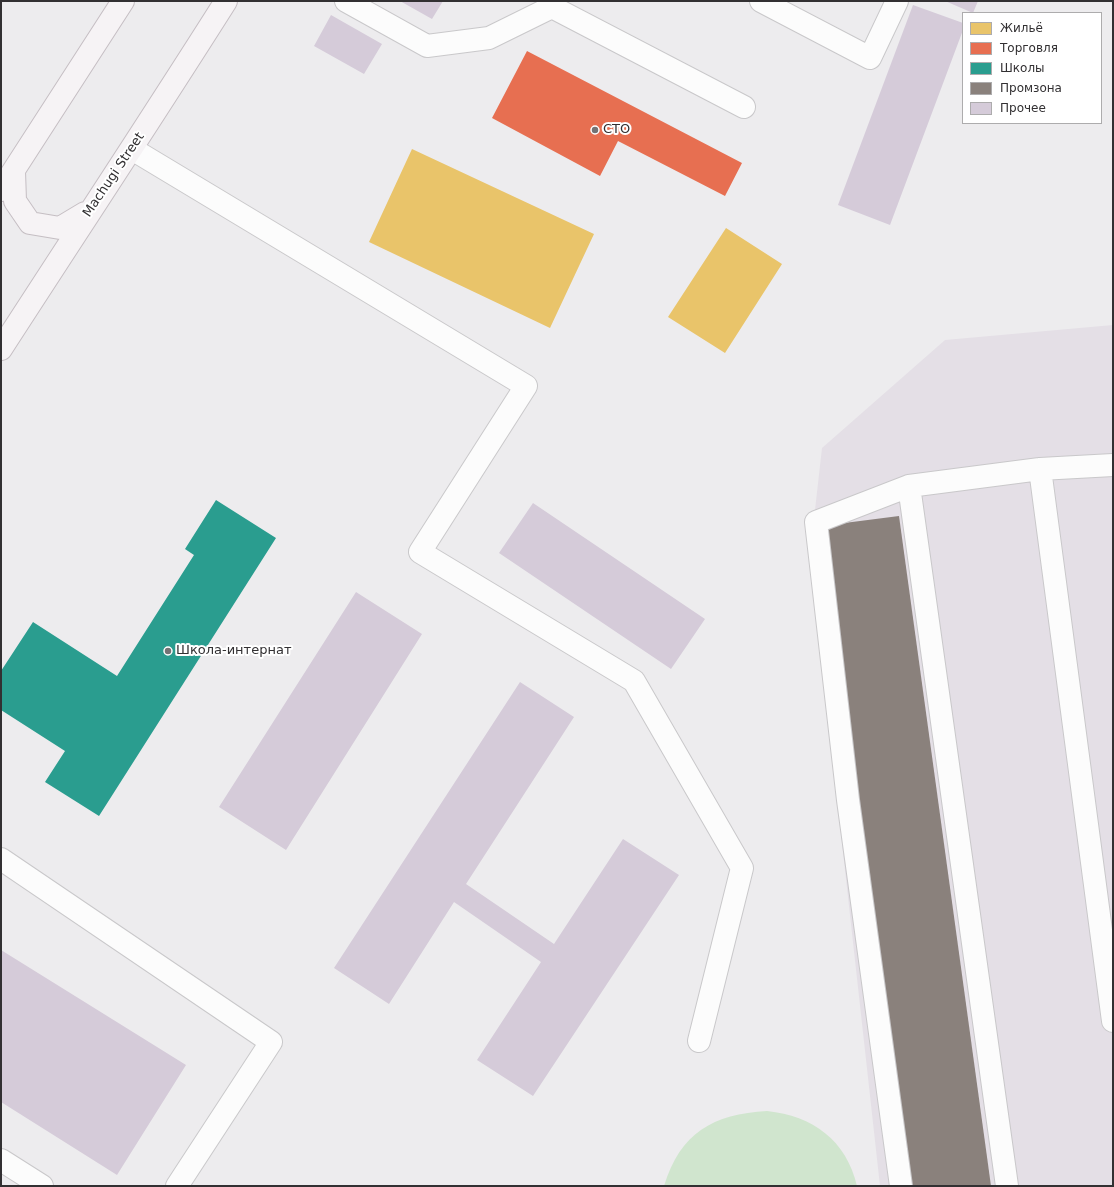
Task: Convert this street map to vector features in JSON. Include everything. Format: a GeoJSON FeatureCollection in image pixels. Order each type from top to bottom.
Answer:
{"type":"FeatureCollection","features":[{"type":"Feature","properties":{"kind":"main road"},"geometry":{"type":"LineString","coordinates":[[1,190],[123,1]]}},
{"type":"Feature","properties":{"kind":"main road","name":"Machugi Street"},"geometry":{"type":"LineString","coordinates":[[1,350],[226,1]]}},
{"type":"Feature","properties":{"kind":"main road"},"geometry":{"type":"LineString","coordinates":[[14,171],[15,201],[30,223],[60,228],[90,210]]}},
{"type":"Feature","properties":{"kind":"lane"},"geometry":{"type":"LineString","coordinates":[[346,1],[427,46],[489,38],[556,4],[744,107]]}},
{"type":"Feature","properties":{"kind":"lane"},"geometry":{"type":"LineString","coordinates":[[761,1],[870,58],[897,1]]}},
{"type":"Feature","properties":{"kind":"lane"},"geometry":{"type":"LineString","coordinates":[[132,149],[526,386],[420,552],[634,682],[742,868],[699,1041]]}},
{"type":"Feature","properties":{"kind":"lane"},"geometry":{"type":"LineString","coordinates":[[901,1186],[850,808],[816,522],[909,486],[1040,468],[1113,465]]}},
{"type":"Feature","properties":{"kind":"lane"},"geometry":{"type":"LineString","coordinates":[[1040,468],[1113,1021]]}},
{"type":"Feature","properties":{"kind":"lane"},"geometry":{"type":"LineString","coordinates":[[909,486],[1006,1186]]}},
{"type":"Feature","properties":{"kind":"lane"},"geometry":{"type":"LineString","coordinates":[[1,858],[271,1042],[177,1186]]}},
{"type":"Feature","properties":{"kind":"lane"},"geometry":{"type":"LineString","coordinates":[[1,1160],[42,1186]]}},
{"type":"Feature","properties":{"kind":"shaded area"},"geometry":{"type":"Polygon","coordinates":[[[1113,325],[1113,1186],[880,1186],[810,554],[822,448],[945,340],[1113,325]]]}},
{"type":"Feature","properties":{"kind":"green space"},"geometry":{"type":"Polygon","coordinates":[[[767,1111],[799,1118],[825,1133],[836,1143],[845,1156],[852,1170],[857,1186],[664,1186],[679,1152],[689,1140],[701,1130],[715,1122],[730,1117],[767,1111]]]}},
{"type":"Feature","properties":{"kind":"building: Жильё"},"geometry":{"type":"Polygon","coordinates":[[[412,149],[594,234],[550,328],[369,242],[412,149]]]}},
{"type":"Feature","properties":{"kind":"building: Жильё"},"geometry":{"type":"Polygon","coordinates":[[[726,228],[782,264],[725,353],[668,317],[726,228]]]}},
{"type":"Feature","properties":{"kind":"building: Торговля","name":"СТО"},"geometry":{"type":"Polygon","coordinates":[[[527,51],[742,163],[725,196],[618,141],[600,176],[492,118],[527,51]]]}},
{"type":"Feature","properties":{"kind":"building: Школы","name":"Школа-интернат"},"geometry":{"type":"Polygon","coordinates":[[[216,500],[276,538],[99,816],[45,782],[65,751],[1,710],[1,671],[33,622],[117,676],[194,555],[185,549],[216,500]]]}},
{"type":"Feature","properties":{"kind":"building: Промзона"},"geometry":{"type":"Polygon","coordinates":[[[899,516],[991,1186],[912,1186],[821,526],[899,516]]]}},
{"type":"Feature","properties":{"kind":"building: Прочее"},"geometry":{"type":"Polygon","coordinates":[[[400,1],[443,1],[432,19],[400,1]]]}},
{"type":"Feature","properties":{"kind":"building: Прочее"},"geometry":{"type":"Polygon","coordinates":[[[945,1],[978,1],[973,12],[945,1]]]}},
{"type":"Feature","properties":{"kind":"building: Прочее"},"geometry":{"type":"Polygon","coordinates":[[[913,5],[962,23],[962,33],[890,225],[838,205],[913,5]]]}},
{"type":"Feature","properties":{"kind":"building: Прочее"},"geometry":{"type":"Polygon","coordinates":[[[331,15],[382,44],[364,74],[314,46],[331,15]]]}},
{"type":"Feature","properties":{"kind":"building: Прочее"},"geometry":{"type":"Polygon","coordinates":[[[533,503],[705,619],[671,669],[499,553],[533,503]]]}},
{"type":"Feature","properties":{"kind":"building: Прочее"},"geometry":{"type":"Polygon","coordinates":[[[356,592],[422,634],[286,850],[219,807],[356,592]]]}},
{"type":"Feature","properties":{"kind":"building: Прочее"},"geometry":{"type":"Polygon","coordinates":[[[520,682],[574,717],[466,884],[554,944],[623,839],[679,875],[533,1096],[477,1060],[541,962],[454,902],[389,1004],[334,968],[520,682]]]}},
{"type":"Feature","properties":{"kind":"building: Прочее"},"geometry":{"type":"Polygon","coordinates":[[[1,950],[186,1065],[117,1175],[1,1102],[1,950]]]}},
{"type":"Feature","properties":{"kind":"place","name":"СТО"},"geometry":{"type":"Point","coordinates":[595,130]}},
{"type":"Feature","properties":{"kind":"place","name":"Школа-интернат"},"geometry":{"type":"Point","coordinates":[168,651]}}]}
